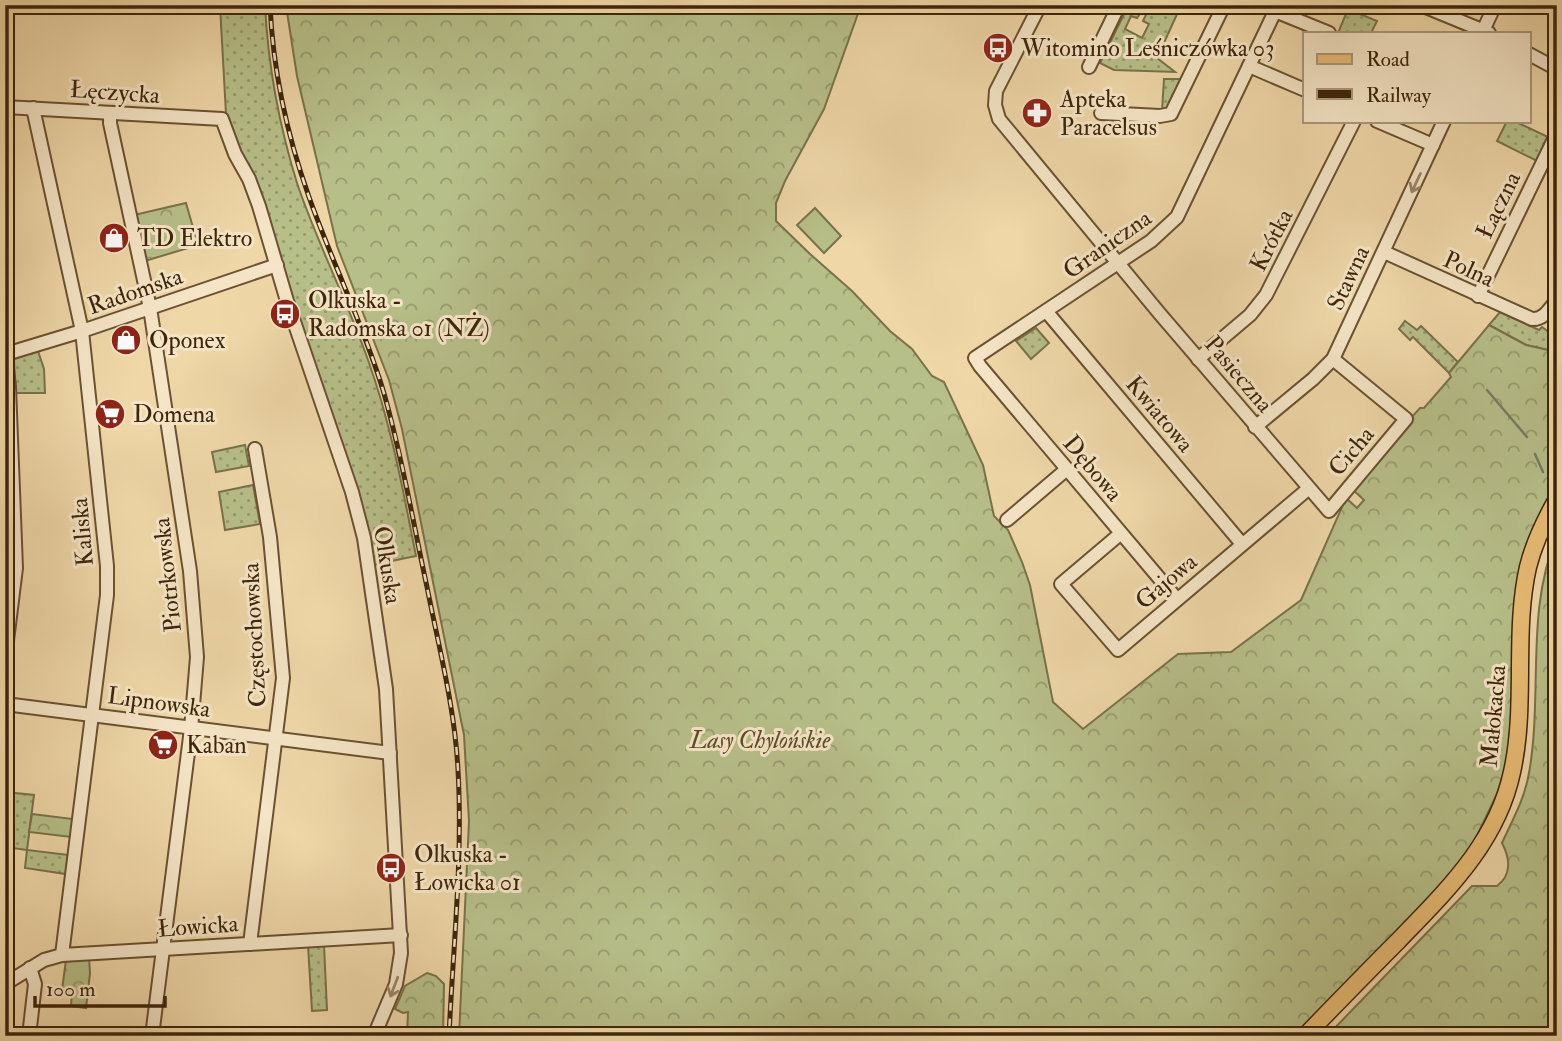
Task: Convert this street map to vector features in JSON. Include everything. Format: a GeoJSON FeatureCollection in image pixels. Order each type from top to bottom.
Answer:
{"type":"FeatureCollection","features":[{"type":"Feature","properties":{"kind":"main road","name":"Małokacka"},"geometry":{"type":"LineString","coordinates":[[1305,1036],[1465,869],[1496,819],[1511,775],[1517,746],[1524,598],[1528,568],[1537,538],[1557,499]]}},
{"type":"Feature","properties":{"kind":"street","name":"Pasieczna"},"geometry":{"type":"LineString","coordinates":[[1040,5],[996,91],[995,105],[999,119],[1255,427],[1329,511]]}},
{"type":"Feature","properties":{"kind":"street"},"geometry":{"type":"LineString","coordinates":[[1089,68],[1119,5]]}},
{"type":"Feature","properties":{"kind":"street"},"geometry":{"type":"LineString","coordinates":[[1101,113],[1160,116],[1174,111],[1224,5]]}},
{"type":"Feature","properties":{"kind":"street"},"geometry":{"type":"LineString","coordinates":[[1421,5],[1485,32],[1495,5]]}},
{"type":"Feature","properties":{"kind":"street"},"geometry":{"type":"LineString","coordinates":[[1276,8],[1327,32]]}},
{"type":"Feature","properties":{"kind":"street","name":"Graniczna"},"geometry":{"type":"LineString","coordinates":[[979,365],[975,360],[977,355],[1160,234],[1181,212],[1276,8]]}},
{"type":"Feature","properties":{"kind":"street"},"geometry":{"type":"LineString","coordinates":[[1530,55],[1557,69]]}},
{"type":"Feature","properties":{"kind":"street"},"geometry":{"type":"LineString","coordinates":[[1249,66],[1303,89]]}},
{"type":"Feature","properties":{"kind":"street","name":"Łęczycka"},"geometry":{"type":"LineString","coordinates":[[5,107],[222,119]]}},
{"type":"Feature","properties":{"kind":"street","name":"Kaliska"},"geometry":{"type":"LineString","coordinates":[[33,108],[82,331],[107,566],[107,595],[62,955]]}},
{"type":"Feature","properties":{"kind":"street","name":"Piotrkowska"},"geometry":{"type":"LineString","coordinates":[[110,113],[150,308],[190,571],[197,670],[152,1036]]}},
{"type":"Feature","properties":{"kind":"street","name":"Olkuska"},"geometry":{"type":"LineString","coordinates":[[222,119],[235,155],[249,179],[352,492],[364,538],[386,689],[401,935],[398,976],[374,1036]]}},
{"type":"Feature","properties":{"kind":"street","name":"Krótka"},"geometry":{"type":"LineString","coordinates":[[1199,359],[1250,315],[1266,295],[1353,122]]}},
{"type":"Feature","properties":{"kind":"street"},"geometry":{"type":"LineString","coordinates":[[1379,122],[1433,145]]}},
{"type":"Feature","properties":{"kind":"street","name":"Stawna"},"geometry":{"type":"LineString","coordinates":[[1255,427],[1333,359],[1444,122]]}},
{"type":"Feature","properties":{"kind":"street","name":"Łączna"},"geometry":{"type":"LineString","coordinates":[[1478,296],[1557,133]]}},
{"type":"Feature","properties":{"kind":"street","name":"Polna"},"geometry":{"type":"LineString","coordinates":[[1384,252],[1532,319],[1539,319],[1557,300]]}},
{"type":"Feature","properties":{"kind":"street","name":"Radomska"},"geometry":{"type":"LineString","coordinates":[[6,353],[82,331],[277,265]]}},
{"type":"Feature","properties":{"kind":"street","name":"Kwiatowa"},"geometry":{"type":"LineString","coordinates":[[1046,311],[1242,544]]}},
{"type":"Feature","properties":{"kind":"street"},"geometry":{"type":"LineString","coordinates":[[5,657],[16,568],[6,353]]}},
{"type":"Feature","properties":{"kind":"street","name":"Cicha"},"geometry":{"type":"LineString","coordinates":[[1329,511],[1406,419],[1333,359]]}},
{"type":"Feature","properties":{"kind":"street","name":"Dębowa"},"geometry":{"type":"LineString","coordinates":[[979,365],[1176,598]]}},
{"type":"Feature","properties":{"kind":"street","name":"Częstochowska"},"geometry":{"type":"LineString","coordinates":[[250,944],[283,678],[273,564],[254,449]]}},
{"type":"Feature","properties":{"kind":"street"},"geometry":{"type":"LineString","coordinates":[[1007,520],[1067,468]]}},
{"type":"Feature","properties":{"kind":"street","name":"Gajowa"},"geometry":{"type":"LineString","coordinates":[[1120,534],[1061,583],[1118,650],[1176,598],[1308,489]]}},
{"type":"Feature","properties":{"kind":"street","name":"Lipnowska"},"geometry":{"type":"LineString","coordinates":[[5,704],[390,753]]}},
{"type":"Feature","properties":{"kind":"street","name":"Łowicka"},"geometry":{"type":"LineString","coordinates":[[5,984],[44,960],[62,955],[401,935]]}},
{"type":"Feature","properties":{"kind":"street"},"geometry":{"type":"LineString","coordinates":[[29,1036],[35,984],[30,968]]}},
{"type":"Feature","properties":{"kind":"green space"},"geometry":{"type":"Polygon","coordinates":[[[220,5],[265,5],[280,117],[297,183],[376,384],[396,457],[416,556],[372,565],[287,289],[278,249],[226,114],[220,5]]]}},
{"type":"Feature","properties":{"kind":"green space","name":"Lasy Chylońskie"},"geometry":{"type":"Polygon","coordinates":[[[292,5],[861,5],[824,109],[776,203],[776,221],[912,349],[932,376],[944,382],[983,465],[994,516],[1008,530],[1030,585],[1053,702],[1083,729],[1178,654],[1231,652],[1301,600],[1346,498],[1357,508],[1364,500],[1352,489],[1411,418],[1420,408],[1424,408],[1451,377],[1449,373],[1489,325],[1526,345],[1557,352],[1557,485],[1533,532],[1511,742],[1505,772],[1471,848],[1441,887],[1295,1036],[459,1036],[469,821],[464,735],[402,429],[389,380],[337,246],[297,76],[287,12],[292,5]]]}},
{"type":"Feature","properties":{"kind":"green space"},"geometry":{"type":"Polygon","coordinates":[[[1127,8],[1139,15],[1137,18],[1131,16],[1125,29],[1142,38],[1149,24],[1143,21],[1149,8],[1179,10],[1157,58],[1175,72],[1114,70],[1100,63],[1127,8]]]}},
{"type":"Feature","properties":{"kind":"green space"},"geometry":{"type":"Polygon","coordinates":[[[1348,9],[1377,21],[1372,32],[1338,32],[1348,9]]]}},
{"type":"Feature","properties":{"kind":"green space"},"geometry":{"type":"Polygon","coordinates":[[[1164,79],[1181,79],[1182,82],[1170,107],[1162,111],[1164,79]]]}},
{"type":"Feature","properties":{"kind":"green space"},"geometry":{"type":"Polygon","coordinates":[[[1506,122],[1516,122],[1548,137],[1537,161],[1497,141],[1506,122]]]}},
{"type":"Feature","properties":{"kind":"green space"},"geometry":{"type":"Polygon","coordinates":[[[186,203],[198,245],[145,261],[134,215],[186,203]]]}},
{"type":"Feature","properties":{"kind":"green space"},"geometry":{"type":"Polygon","coordinates":[[[815,208],[841,236],[824,253],[797,225],[815,208]]]}},
{"type":"Feature","properties":{"kind":"green space"},"geometry":{"type":"Polygon","coordinates":[[[1500,312],[1539,330],[1542,327],[1557,338],[1557,352],[1526,345],[1489,325],[1500,312]]]}},
{"type":"Feature","properties":{"kind":"green space"},"geometry":{"type":"Polygon","coordinates":[[[1405,321],[1417,330],[1421,326],[1458,362],[1449,373],[1413,337],[1410,340],[1399,329],[1405,321]]]}},
{"type":"Feature","properties":{"kind":"green space"},"geometry":{"type":"Polygon","coordinates":[[[1036,328],[1049,343],[1031,359],[1016,341],[1036,328]]]}},
{"type":"Feature","properties":{"kind":"green space"},"geometry":{"type":"Polygon","coordinates":[[[38,351],[44,369],[45,393],[15,393],[14,359],[38,351]]]}},
{"type":"Feature","properties":{"kind":"green space"},"geometry":{"type":"Polygon","coordinates":[[[5,435],[10,575],[5,621],[5,435]]]}},
{"type":"Feature","properties":{"kind":"green space"},"geometry":{"type":"Polygon","coordinates":[[[245,445],[249,466],[216,472],[212,452],[245,445]]]}},
{"type":"Feature","properties":{"kind":"green space"},"geometry":{"type":"Polygon","coordinates":[[[253,485],[260,524],[225,530],[219,492],[253,485]]]}},
{"type":"Feature","properties":{"kind":"green space"},"geometry":{"type":"Polygon","coordinates":[[[1557,536],[1557,1036],[1327,1036],[1472,886],[1497,886],[1505,877],[1508,860],[1502,843],[1521,800],[1529,773],[1541,593],[1557,536]]]}},
{"type":"Feature","properties":{"kind":"green space"},"geometry":{"type":"Polygon","coordinates":[[[5,792],[34,795],[27,850],[5,847],[5,792]]]}},
{"type":"Feature","properties":{"kind":"green space"},"geometry":{"type":"Polygon","coordinates":[[[32,814],[73,819],[71,837],[29,832],[32,814]]]}},
{"type":"Feature","properties":{"kind":"green space"},"geometry":{"type":"Polygon","coordinates":[[[27,850],[69,855],[66,874],[25,868],[27,850]]]}},
{"type":"Feature","properties":{"kind":"green space"},"geometry":{"type":"Polygon","coordinates":[[[324,945],[327,1010],[312,1011],[308,946],[324,945]]]}},
{"type":"Feature","properties":{"kind":"green space"},"geometry":{"type":"Polygon","coordinates":[[[89,958],[86,1008],[71,1006],[72,992],[62,990],[66,960],[89,958]]]}},
{"type":"Feature","properties":{"kind":"green space"},"geometry":{"type":"Polygon","coordinates":[[[427,973],[436,976],[444,984],[443,1036],[407,1036],[408,1012],[395,1009],[405,986],[427,973]]]}},
{"type":"Feature","properties":{"kind":"waterway"},"geometry":{"type":"LineString","coordinates":[[1487,390],[1527,437]]}},
{"type":"Feature","properties":{"kind":"waterway"},"geometry":{"type":"LineString","coordinates":[[1535,454],[1543,472]]}},
{"type":"Feature","properties":{"kind":"railway"},"geometry":{"type":"LineString","coordinates":[[270,5],[282,102],[301,174],[366,341],[390,414],[450,701],[458,770],[459,837],[449,1036]]}},
{"type":"Feature","properties":{"kind":"place","name":"Witomino Leśniczówka 03"},"geometry":{"type":"Point","coordinates":[998,48]}},
{"type":"Feature","properties":{"kind":"place","name":"Apteka Paracelsus"},"geometry":{"type":"Point","coordinates":[1037,113]}},
{"type":"Feature","properties":{"kind":"place","name":"TD Elektro"},"geometry":{"type":"Point","coordinates":[114,238]}},
{"type":"Feature","properties":{"kind":"place","name":"Olkuska - Radomska 01 (NŻ)"},"geometry":{"type":"Point","coordinates":[285,314]}},
{"type":"Feature","properties":{"kind":"place","name":"Oponex"},"geometry":{"type":"Point","coordinates":[126,340]}},
{"type":"Feature","properties":{"kind":"place","name":"Domena"},"geometry":{"type":"Point","coordinates":[110,414]}},
{"type":"Feature","properties":{"kind":"place","name":"Kaban"},"geometry":{"type":"Point","coordinates":[163,745]}},
{"type":"Feature","properties":{"kind":"place","name":"Olkuska - Łowicka 01"},"geometry":{"type":"Point","coordinates":[391,868]}}]}
